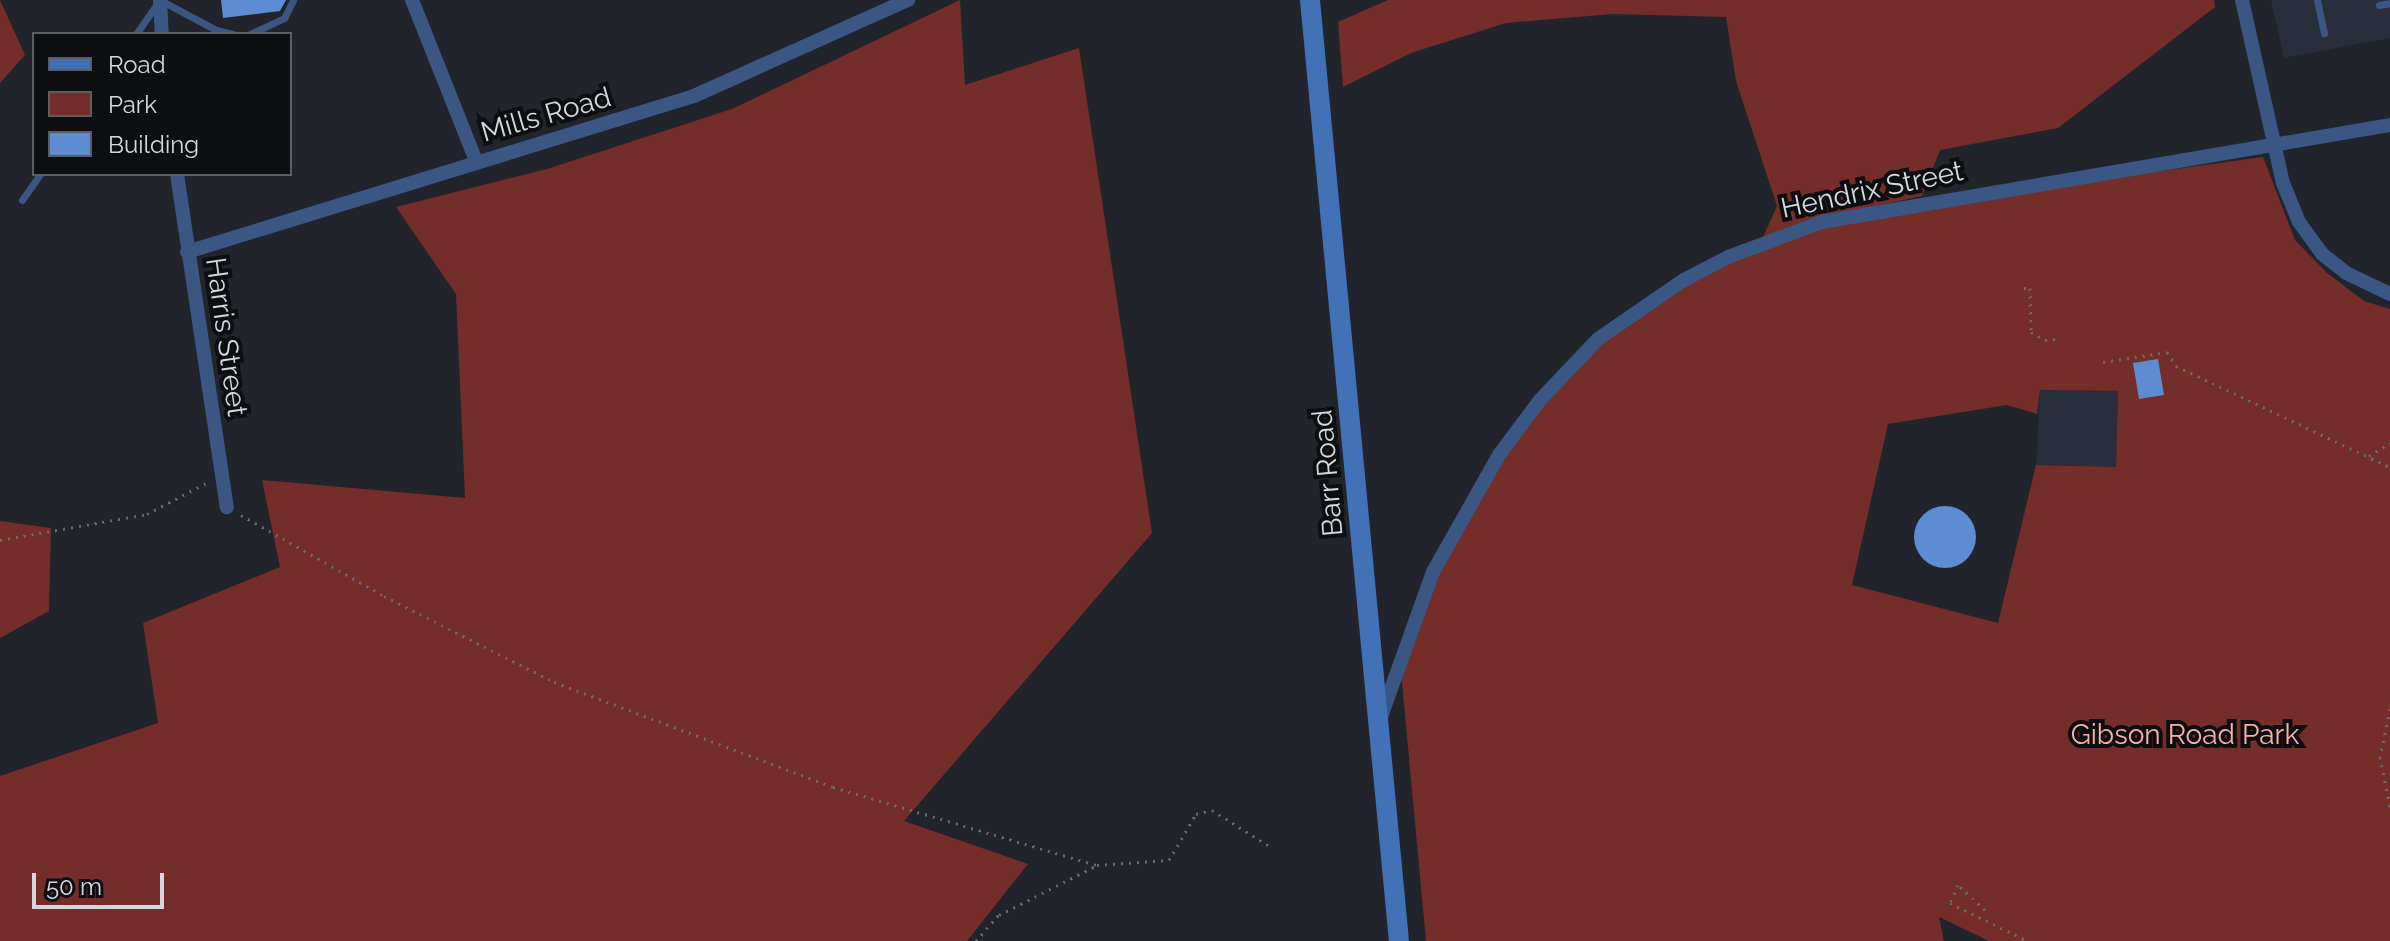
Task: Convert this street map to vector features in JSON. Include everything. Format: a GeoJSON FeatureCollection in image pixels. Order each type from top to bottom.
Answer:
{"type":"FeatureCollection","features":[{"type":"Feature","properties":{"kind":"street"},"geometry":{"type":"LineString","coordinates":[[160,0],[162,32]]}},
{"type":"Feature","properties":{"kind":"street"},"geometry":{"type":"LineString","coordinates":[[412,0],[476,161]]}},
{"type":"Feature","properties":{"kind":"street","name":"Mills Road"},"geometry":{"type":"LineString","coordinates":[[187,252],[694,96],[908,0]]}},
{"type":"Feature","properties":{"kind":"street","name":"Barr Road"},"geometry":{"type":"LineString","coordinates":[[1310,0],[1399,941]]}},
{"type":"Feature","properties":{"kind":"street"},"geometry":{"type":"LineString","coordinates":[[2242,0],[2283,183],[2299,222],[2322,254],[2346,273],[2390,294]]}},
{"type":"Feature","properties":{"kind":"street","name":"Hendrix Street"},"geometry":{"type":"LineString","coordinates":[[1379,725],[1433,572],[1499,455],[1562,374],[1641,306],[1728,257],[1822,222],[2390,125]]}},
{"type":"Feature","properties":{"kind":"street","name":"Harris Street"},"geometry":{"type":"LineString","coordinates":[[177,176],[227,507]]}},
{"type":"Feature","properties":{"kind":"lane"},"geometry":{"type":"LineString","coordinates":[[137,32],[160,0],[224,32]]}},
{"type":"Feature","properties":{"kind":"lane"},"geometry":{"type":"LineString","coordinates":[[254,32],[284,18],[293,0]]}},
{"type":"Feature","properties":{"kind":"lane"},"geometry":{"type":"LineString","coordinates":[[2317,0],[2324,33]]}},
{"type":"Feature","properties":{"kind":"lane"},"geometry":{"type":"LineString","coordinates":[[2379,5],[2390,3]]}},
{"type":"Feature","properties":{"kind":"lane"},"geometry":{"type":"LineString","coordinates":[[22,200],[39,176]]}},
{"type":"Feature","properties":{"kind":"path"},"geometry":{"type":"LineString","coordinates":[[2024,288],[2030,288],[2031,332],[2045,340],[2056,339]]}},
{"type":"Feature","properties":{"kind":"path"},"geometry":{"type":"LineString","coordinates":[[2103,362],[2167,352],[2176,366],[2390,467]]}},
{"type":"Feature","properties":{"kind":"path"},"geometry":{"type":"LineString","coordinates":[[2369,456],[2390,443]]}},
{"type":"Feature","properties":{"kind":"path"},"geometry":{"type":"LineString","coordinates":[[0,540],[147,514],[220,475]]}},
{"type":"Feature","properties":{"kind":"path"},"geometry":{"type":"LineString","coordinates":[[227,507],[384,596],[554,682],[833,787],[1097,865],[1169,860],[1196,814],[1212,810],[1269,846]]}},
{"type":"Feature","properties":{"kind":"path"},"geometry":{"type":"LineString","coordinates":[[2390,709],[2380,757],[2390,807]]}},
{"type":"Feature","properties":{"kind":"path"},"geometry":{"type":"LineString","coordinates":[[976,941],[999,915],[1097,865]]}},
{"type":"Feature","properties":{"kind":"path"},"geometry":{"type":"LineString","coordinates":[[1985,910],[1958,885],[1950,903],[2028,941]]}},
{"type":"Feature","properties":{"kind":"shaded area"},"geometry":{"type":"Polygon","coordinates":[[[2271,0],[2390,0],[2390,38],[2284,58],[2271,0]]]}},
{"type":"Feature","properties":{"kind":"shaded area"},"geometry":{"type":"Polygon","coordinates":[[[2040,390],[2118,391],[2116,467],[2036,465],[2040,390]]]}},
{"type":"Feature","properties":{"kind":"green space"},"geometry":{"type":"Polygon","coordinates":[[[0,0],[25,55],[0,83],[0,0]]]}},
{"type":"Feature","properties":{"kind":"green space"},"geometry":{"type":"Polygon","coordinates":[[[960,0],[965,85],[1079,48],[1152,533],[904,821],[1028,864],[967,941],[0,941],[0,776],[158,723],[143,623],[280,567],[262,480],[465,498],[456,294],[396,207],[547,169],[732,109],[960,0]]]}},
{"type":"Feature","properties":{"kind":"green space","name":"Gibson Road Park"},"geometry":{"type":"Polygon","coordinates":[[[1388,0],[2214,0],[2215,7],[2058,128],[1940,150],[1922,196],[1820,218],[2263,157],[2295,240],[2326,272],[2364,301],[2390,309],[2390,941],[1989,941],[1939,917],[1944,941],[1426,941],[1400,661],[1433,572],[1540,400],[1641,306],[1760,244],[1777,206],[1736,81],[1726,17],[1613,14],[1506,23],[1411,53],[1343,87],[1338,22],[1388,0]],[[2040,390],[2037,414],[2007,405],[1888,424],[1852,585],[1998,623],[2036,465],[2116,467],[2118,391],[2040,390]]]}},
{"type":"Feature","properties":{"kind":"green space"},"geometry":{"type":"Polygon","coordinates":[[[0,521],[51,528],[49,611],[0,638],[0,521]]]}},
{"type":"Feature","properties":{"kind":"building"},"geometry":{"type":"Polygon","coordinates":[[[221,0],[286,0],[280,11],[223,18],[221,0]]]}},
{"type":"Feature","properties":{"kind":"building"},"geometry":{"type":"Polygon","coordinates":[[[2158,359],[2164,395],[2139,399],[2133,363],[2158,359]]]}},
{"type":"Feature","properties":{"kind":"building"},"geometry":{"type":"Polygon","coordinates":[[[1945,506],[1967,515],[1976,537],[1967,559],[1945,568],[1923,559],[1914,537],[1923,515],[1945,506]]]}}]}
